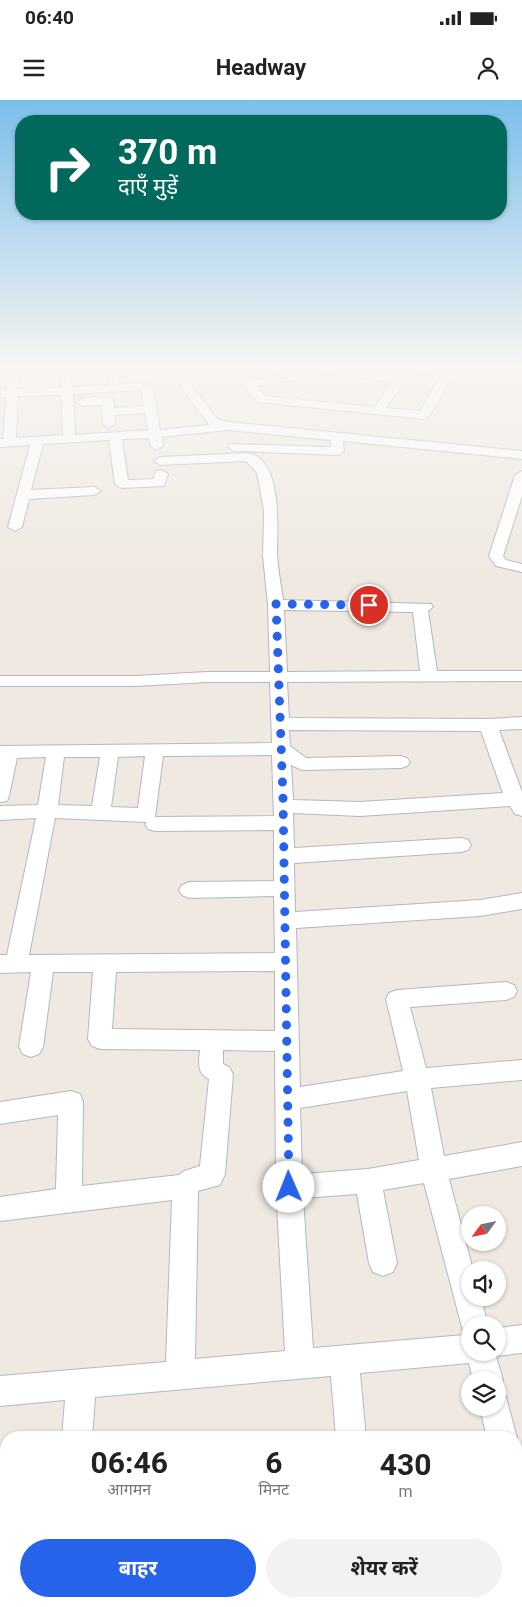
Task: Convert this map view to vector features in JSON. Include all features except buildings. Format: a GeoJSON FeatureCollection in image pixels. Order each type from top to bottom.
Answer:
{"type":"FeatureCollection","features":[{"type":"Feature","properties":{"kind":"street"},"geometry":{"type":"LineString","coordinates":[[5,442],[38,440],[56,435]]}},
{"type":"Feature","properties":{"kind":"street"},"geometry":{"type":"LineString","coordinates":[[107,435],[115,436],[122,484],[159,483],[160,461],[155,435]]}},
{"type":"Feature","properties":{"kind":"street"},"geometry":{"type":"LineString","coordinates":[[329,435],[522,454]]}},
{"type":"Feature","properties":{"kind":"street"},"geometry":{"type":"LineString","coordinates":[[160,461],[197,446],[338,451],[336,436]]}},
{"type":"Feature","properties":{"kind":"street"},"geometry":{"type":"LineString","coordinates":[[15,527],[38,440]]}},
{"type":"Feature","properties":{"kind":"street"},"geometry":{"type":"LineString","coordinates":[[160,461],[249,457],[263,472],[272,511],[270,556],[276,604],[282,749],[289,1187],[300,1364]]}},
{"type":"Feature","properties":{"kind":"street"},"geometry":{"type":"LineString","coordinates":[[522,475],[496,556],[500,563],[522,568]]}},
{"type":"Feature","properties":{"kind":"street"},"geometry":{"type":"LineString","coordinates":[[24,495],[94,491]]}},
{"type":"Feature","properties":{"kind":"street"},"geometry":{"type":"LineString","coordinates":[[276,604],[422,607],[429,677]]}},
{"type":"Feature","properties":{"kind":"street"},"geometry":{"type":"LineString","coordinates":[[0,681],[522,676]]}},
{"type":"Feature","properties":{"kind":"street"},"geometry":{"type":"LineString","coordinates":[[281,724],[522,723]]}},
{"type":"Feature","properties":{"kind":"street"},"geometry":{"type":"LineString","coordinates":[[155,824],[360,809],[518,804],[488,724]]}},
{"type":"Feature","properties":{"kind":"street"},"geometry":{"type":"LineString","coordinates":[[0,796],[5,752],[56,753],[282,749],[302,764],[401,762]]}},
{"type":"Feature","properties":{"kind":"street"},"geometry":{"type":"LineString","coordinates":[[0,812],[146,815],[155,751]]}},
{"type":"Feature","properties":{"kind":"street"},"geometry":{"type":"LineString","coordinates":[[101,813],[110,752]]}},
{"type":"Feature","properties":{"kind":"street"},"geometry":{"type":"LineString","coordinates":[[56,753],[47,812],[8,964],[286,962]]}},
{"type":"Feature","properties":{"kind":"street"},"geometry":{"type":"LineString","coordinates":[[284,856],[461,845]]}},
{"type":"Feature","properties":{"kind":"street"},"geometry":{"type":"LineString","coordinates":[[189,890],[285,888]]}},
{"type":"Feature","properties":{"kind":"street"},"geometry":{"type":"LineString","coordinates":[[285,921],[480,908],[522,900]]}},
{"type":"Feature","properties":{"kind":"street"},"geometry":{"type":"LineString","coordinates":[[31,1046],[43,964]]}},
{"type":"Feature","properties":{"kind":"street"},"geometry":{"type":"LineString","coordinates":[[105,964],[100,1040],[287,1041]]}},
{"type":"Feature","properties":{"kind":"street"},"geometry":{"type":"LineString","coordinates":[[472,1316],[434,1171],[416,1079],[397,999],[506,991]]}},
{"type":"Feature","properties":{"kind":"street"},"geometry":{"type":"LineString","coordinates":[[0,1209],[185,1186],[193,1179],[210,1177],[212,1174],[221,1074],[211,1069],[212,1041]]}},
{"type":"Feature","properties":{"kind":"street"},"geometry":{"type":"LineString","coordinates":[[288,1098],[416,1079],[522,1070]]}},
{"type":"Feature","properties":{"kind":"street"},"geometry":{"type":"LineString","coordinates":[[0,1113],[71,1102],[70,1200]]}},
{"type":"Feature","properties":{"kind":"street"},"geometry":{"type":"LineString","coordinates":[[289,1187],[368,1181],[434,1171],[522,1154]]}},
{"type":"Feature","properties":{"kind":"street"},"geometry":{"type":"LineString","coordinates":[[368,1181],[384,1263]]}},
{"type":"Feature","properties":{"kind":"street"},"geometry":{"type":"LineString","coordinates":[[180,1374],[185,1186]]}},
{"type":"Feature","properties":{"kind":"street"},"geometry":{"type":"LineString","coordinates":[[506,1341],[522,1339]]}},
{"type":"Feature","properties":{"kind":"street"},"geometry":{"type":"LineString","coordinates":[[0,1391],[461,1350]]}},
{"type":"Feature","properties":{"kind":"street"},"geometry":{"type":"LineString","coordinates":[[344,1361],[350,1431]]}},
{"type":"Feature","properties":{"kind":"street"},"geometry":{"type":"LineString","coordinates":[[78,1431],[81,1384]]}},
{"type":"Feature","properties":{"kind":"street"},"geometry":{"type":"LineString","coordinates":[[497,1416],[500,1431]]}},
{"type":"Feature","properties":{"kind":"route"},"geometry":{"type":"LineString","coordinates":[[289,1187],[283,798],[276,604],[369,605]]}}]}
